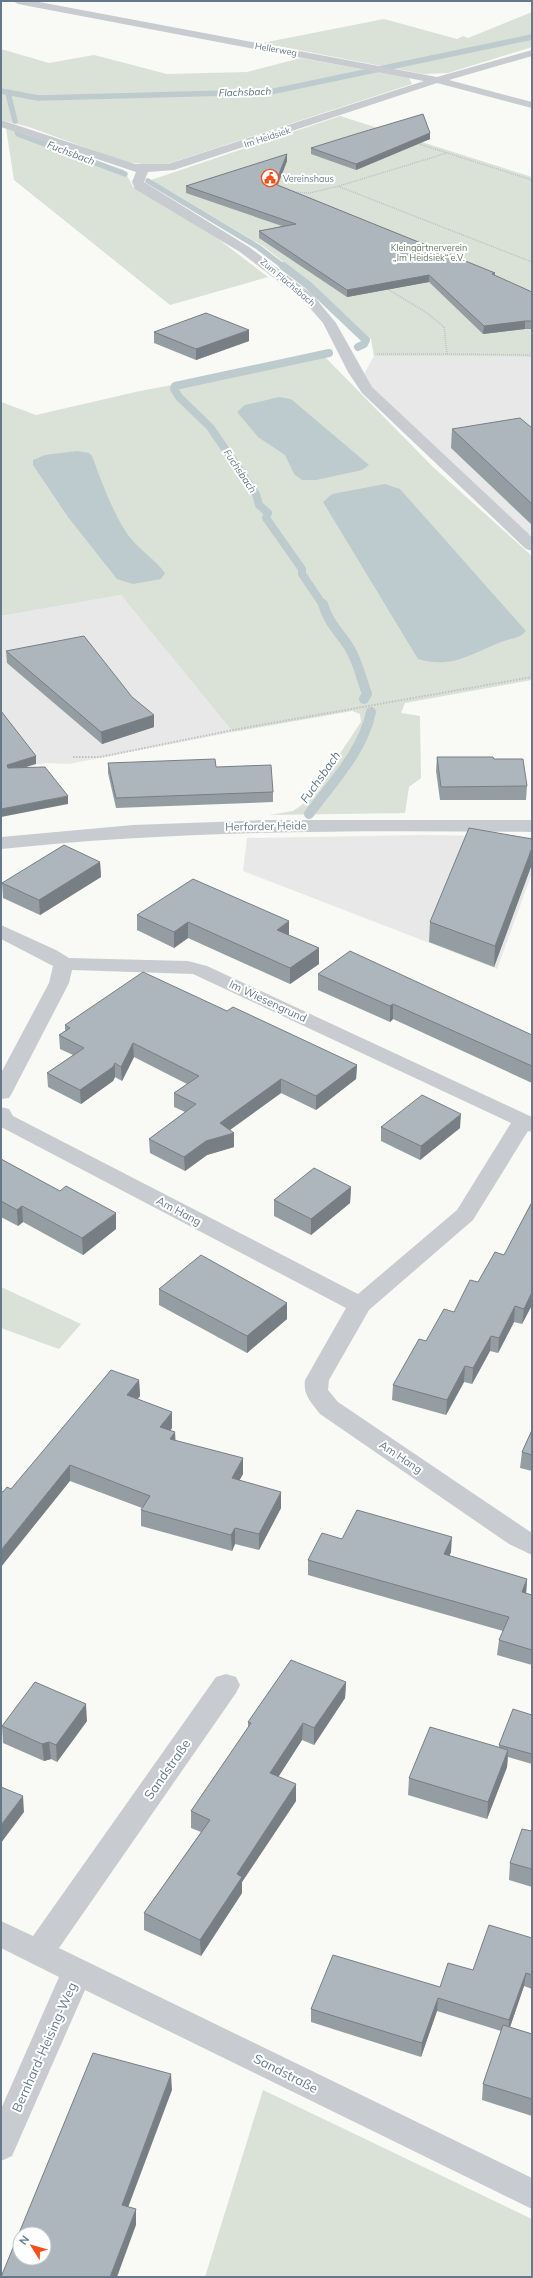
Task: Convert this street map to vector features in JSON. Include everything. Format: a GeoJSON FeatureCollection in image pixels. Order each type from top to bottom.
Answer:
{"type":"FeatureCollection","features":[{"type":"Feature","properties":{"kind":"street","name":"Hellerweg"},"geometry":{"type":"LineString","coordinates":[[18,1],[437,80],[532,105]]}},
{"type":"Feature","properties":{"kind":"street","name":"Im Heidsiek"},"geometry":{"type":"LineString","coordinates":[[1,122],[143,169],[170,167],[437,80],[532,53]]}},
{"type":"Feature","properties":{"kind":"street","name":"Zum Flachsbach"},"geometry":{"type":"LineString","coordinates":[[143,169],[138,182],[140,186],[246,248],[314,302],[324,315],[348,356],[356,377],[366,390],[532,546]]}},
{"type":"Feature","properties":{"kind":"street","name":"Herforder Heide"},"geometry":{"type":"LineString","coordinates":[[1,843],[94,834],[231,826],[532,826]]}},
{"type":"Feature","properties":{"kind":"street"},"geometry":{"type":"LineString","coordinates":[[1,931],[49,954],[64,964],[59,983],[1,1093]]}},
{"type":"Feature","properties":{"kind":"street","name":"Im Wiesengrund"},"geometry":{"type":"LineString","coordinates":[[64,964],[188,967],[200,970],[528,1123],[465,1216]]}},
{"type":"Feature","properties":{"kind":"street","name":"Am Hang"},"geometry":{"type":"LineString","coordinates":[[1,1114],[4,1120],[360,1305]]}},
{"type":"Feature","properties":{"kind":"street","name":"Am Hang"},"geometry":{"type":"LineString","coordinates":[[465,1216],[360,1305],[317,1380],[316,1391],[329,1408],[511,1533],[532,1545]]}},
{"type":"Feature","properties":{"kind":"street","name":"Sandstraße"},"geometry":{"type":"LineString","coordinates":[[39,1952],[226,1685]]}},
{"type":"Feature","properties":{"kind":"street","name":"Sandstraße"},"geometry":{"type":"LineString","coordinates":[[1,1934],[78,1970],[532,2194]]}},
{"type":"Feature","properties":{"kind":"street","name":"Bernhard-Heising-Weg"},"geometry":{"type":"LineString","coordinates":[[1,2146],[78,1970]]}},
{"type":"Feature","properties":{"kind":"path"},"geometry":{"type":"LineString","coordinates":[[411,141],[532,180]]}},
{"type":"Feature","properties":{"kind":"path"},"geometry":{"type":"LineString","coordinates":[[287,192],[310,193],[339,186],[447,153]]}},
{"type":"Feature","properties":{"kind":"path"},"geometry":{"type":"LineString","coordinates":[[339,186],[532,262]]}},
{"type":"Feature","properties":{"kind":"path"},"geometry":{"type":"LineString","coordinates":[[382,286],[427,312],[444,327],[447,354]]}},
{"type":"Feature","properties":{"kind":"path"},"geometry":{"type":"LineString","coordinates":[[348,356],[378,354],[532,354]]}},
{"type":"Feature","properties":{"kind":"path"},"geometry":{"type":"LineString","coordinates":[[73,757],[100,757],[246,728],[532,677]]}},
{"type":"Feature","properties":{"kind":"shaded area"},"geometry":{"type":"Polygon","coordinates":[[[374,356],[532,357],[532,537],[383,401],[363,376],[374,356]]]}},
{"type":"Feature","properties":{"kind":"shaded area"},"geometry":{"type":"Polygon","coordinates":[[[279,397],[291,399],[369,465],[362,470],[316,480],[302,480],[294,474],[285,455],[258,437],[237,412],[245,405],[279,397]]]}},
{"type":"Feature","properties":{"kind":"shaded area"},"geometry":{"type":"Polygon","coordinates":[[[77,451],[89,453],[92,456],[108,497],[122,526],[132,540],[157,563],[165,573],[161,579],[133,584],[117,579],[68,517],[33,465],[33,460],[45,455],[77,451]]]}},
{"type":"Feature","properties":{"kind":"shaded area"},"geometry":{"type":"Polygon","coordinates":[[[385,484],[400,489],[526,631],[523,634],[461,659],[430,662],[418,659],[323,502],[332,494],[385,484]]]}},
{"type":"Feature","properties":{"kind":"shaded area"},"geometry":{"type":"Polygon","coordinates":[[[121,595],[233,732],[69,764],[45,763],[1,771],[1,616],[121,595]]]}},
{"type":"Feature","properties":{"kind":"shaded area"},"geometry":{"type":"Polygon","coordinates":[[[425,835],[532,837],[532,873],[497,969],[243,871],[247,838],[425,835]]]}},
{"type":"Feature","properties":{"kind":"green space"},"geometry":{"type":"Polygon","coordinates":[[[532,12],[532,47],[448,73],[423,74],[262,43],[384,19],[457,39],[463,36],[468,38],[532,12]]]}},
{"type":"Feature","properties":{"kind":"green space"},"geometry":{"type":"Polygon","coordinates":[[[1,49],[49,63],[94,55],[167,74],[247,72],[301,58],[409,78],[412,84],[161,166],[125,162],[29,127],[1,120],[1,49]]]}},
{"type":"Feature","properties":{"kind":"green space","name":"Kleingärtnerverein „Im Heidsiek“ e.V."},"geometry":{"type":"Polygon","coordinates":[[[340,116],[532,177],[532,357],[374,356],[371,339],[310,283],[263,246],[151,180],[340,116]]]}},
{"type":"Feature","properties":{"kind":"green space"},"geometry":{"type":"Polygon","coordinates":[[[6,128],[124,170],[133,187],[217,238],[268,277],[170,305],[14,180],[6,128]]]}},
{"type":"Feature","properties":{"kind":"green space"},"geometry":{"type":"Polygon","coordinates":[[[324,356],[433,467],[532,556],[532,680],[405,703],[401,713],[420,716],[421,778],[409,787],[405,813],[269,815],[293,811],[309,800],[361,722],[360,714],[352,711],[233,732],[121,595],[1,616],[1,402],[36,415],[140,391],[324,356]]]}},
{"type":"Feature","properties":{"kind":"green space"},"geometry":{"type":"Polygon","coordinates":[[[1,1287],[81,1324],[59,1349],[1,1328],[1,1287]]]}},
{"type":"Feature","properties":{"kind":"green space"},"geometry":{"type":"Polygon","coordinates":[[[263,2090],[532,2219],[532,2277],[205,2277],[263,2090]]]}},
{"type":"Feature","properties":{"kind":"building"},"geometry":{"type":"Polygon","coordinates":[[[423,114],[430,133],[356,164],[311,148],[356,134],[423,114]]]}},
{"type":"Feature","properties":{"kind":"building"},"geometry":{"type":"Polygon","coordinates":[[[287,154],[275,184],[495,273],[492,274],[532,292],[532,321],[484,326],[429,275],[347,290],[259,231],[296,224],[186,186],[287,154]]]}},
{"type":"Feature","properties":{"kind":"building"},"geometry":{"type":"Polygon","coordinates":[[[206,313],[249,330],[196,349],[154,332],[206,313]]]}},
{"type":"Feature","properties":{"kind":"building"},"geometry":{"type":"Polygon","coordinates":[[[520,418],[532,428],[532,504],[452,429],[520,418]]]}},
{"type":"Feature","properties":{"kind":"building"},"geometry":{"type":"Polygon","coordinates":[[[84,636],[132,697],[154,715],[101,732],[6,651],[84,636]]]}},
{"type":"Feature","properties":{"kind":"building"},"geometry":{"type":"Polygon","coordinates":[[[1,711],[36,756],[7,765],[8,768],[45,767],[68,796],[1,809],[1,711]]]}},
{"type":"Feature","properties":{"kind":"building"},"geometry":{"type":"Polygon","coordinates":[[[437,757],[493,757],[494,759],[523,759],[527,786],[441,787],[437,757]]]}},
{"type":"Feature","properties":{"kind":"building"},"geometry":{"type":"Polygon","coordinates":[[[215,759],[216,767],[271,765],[273,792],[116,798],[108,763],[215,759]]]}},
{"type":"Feature","properties":{"kind":"building"},"geometry":{"type":"Polygon","coordinates":[[[469,828],[532,839],[532,848],[495,946],[430,922],[469,828]]]}},
{"type":"Feature","properties":{"kind":"building"},"geometry":{"type":"Polygon","coordinates":[[[64,845],[100,862],[39,900],[2,883],[64,845]]]}},
{"type":"Feature","properties":{"kind":"building"},"geometry":{"type":"Polygon","coordinates":[[[193,879],[289,921],[277,930],[319,948],[290,968],[188,922],[174,932],[137,915],[193,879]]]}},
{"type":"Feature","properties":{"kind":"building"},"geometry":{"type":"Polygon","coordinates":[[[350,951],[532,1035],[532,1066],[393,1004],[390,1006],[318,974],[350,951]]]}},
{"type":"Feature","properties":{"kind":"building"},"geometry":{"type":"Polygon","coordinates":[[[143,972],[227,1011],[233,1007],[357,1065],[316,1096],[281,1079],[220,1123],[234,1133],[206,1141],[184,1157],[149,1139],[196,1104],[174,1093],[199,1076],[133,1043],[121,1067],[115,1063],[113,1067],[80,1090],[47,1073],[84,1048],[59,1035],[70,1028],[65,1025],[143,972]]]}},
{"type":"Feature","properties":{"kind":"building"},"geometry":{"type":"Polygon","coordinates":[[[422,1095],[461,1114],[421,1146],[381,1127],[422,1095]]]}},
{"type":"Feature","properties":{"kind":"building"},"geometry":{"type":"Polygon","coordinates":[[[1,1159],[60,1191],[66,1186],[116,1213],[82,1238],[22,1206],[17,1210],[1,1201],[1,1159]]]}},
{"type":"Feature","properties":{"kind":"building"},"geometry":{"type":"Polygon","coordinates":[[[314,1168],[351,1187],[311,1219],[274,1200],[314,1168]]]}},
{"type":"Feature","properties":{"kind":"building"},"geometry":{"type":"Polygon","coordinates":[[[532,1202],[532,1292],[524,1309],[515,1306],[499,1338],[491,1336],[473,1368],[465,1366],[447,1400],[393,1385],[419,1339],[426,1341],[444,1309],[454,1312],[470,1280],[478,1282],[495,1252],[504,1255],[532,1202]]]}},
{"type":"Feature","properties":{"kind":"building"},"geometry":{"type":"Polygon","coordinates":[[[201,1255],[287,1303],[247,1336],[159,1289],[201,1255]]]}},
{"type":"Feature","properties":{"kind":"building"},"geometry":{"type":"Polygon","coordinates":[[[111,1370],[139,1380],[127,1395],[172,1412],[160,1427],[175,1432],[170,1439],[243,1458],[232,1478],[281,1492],[259,1534],[235,1528],[231,1535],[141,1510],[150,1496],[70,1465],[1,1550],[1,1491],[3,1492],[7,1487],[11,1489],[111,1370]]]}},
{"type":"Feature","properties":{"kind":"building"},"geometry":{"type":"Polygon","coordinates":[[[532,1430],[532,1455],[522,1452],[532,1430]]]}},
{"type":"Feature","properties":{"kind":"building"},"geometry":{"type":"Polygon","coordinates":[[[357,1510],[452,1537],[444,1554],[527,1579],[522,1592],[532,1595],[532,1650],[499,1640],[509,1617],[308,1560],[322,1533],[342,1539],[357,1510]]]}},
{"type":"Feature","properties":{"kind":"building"},"geometry":{"type":"Polygon","coordinates":[[[291,1660],[346,1682],[314,1728],[303,1723],[270,1773],[296,1784],[237,1874],[242,1877],[200,1940],[144,1913],[210,1820],[191,1811],[251,1723],[248,1722],[291,1660]]]}},
{"type":"Feature","properties":{"kind":"building"},"geometry":{"type":"Polygon","coordinates":[[[35,1682],[86,1704],[56,1745],[49,1742],[42,1744],[2,1726],[35,1682]]]}},
{"type":"Feature","properties":{"kind":"building"},"geometry":{"type":"Polygon","coordinates":[[[513,1709],[532,1715],[532,1754],[499,1745],[513,1709]]]}},
{"type":"Feature","properties":{"kind":"building"},"geometry":{"type":"Polygon","coordinates":[[[430,1727],[508,1750],[488,1802],[409,1778],[430,1727]]]}},
{"type":"Feature","properties":{"kind":"building"},"geometry":{"type":"Polygon","coordinates":[[[1,1787],[23,1796],[1,1825],[1,1787]]]}},
{"type":"Feature","properties":{"kind":"building"},"geometry":{"type":"Polygon","coordinates":[[[522,1829],[532,1831],[532,1869],[510,1863],[522,1829]]]}},
{"type":"Feature","properties":{"kind":"building"},"geometry":{"type":"Polygon","coordinates":[[[489,1925],[532,1938],[532,1975],[526,1973],[509,2020],[438,1998],[422,2043],[311,2009],[333,1955],[440,1987],[448,1963],[473,1970],[489,1925]]]}},
{"type":"Feature","properties":{"kind":"building"},"geometry":{"type":"Polygon","coordinates":[[[503,2025],[532,2034],[532,2099],[483,2084],[503,2025]]]}},
{"type":"Feature","properties":{"kind":"building"},"geometry":{"type":"Polygon","coordinates":[[[93,2053],[171,2074],[122,2205],[136,2209],[110,2277],[1,2277],[12,2250],[12,2266],[52,2266],[52,2226],[22,2226],[93,2053]]]}},
{"type":"Feature","properties":{"kind":"waterway","name":"Flachsbach"},"geometry":{"type":"LineString","coordinates":[[1,91],[38,98],[270,92],[532,37]]}},
{"type":"Feature","properties":{"kind":"waterway","name":"Fuchsbach"},"geometry":{"type":"LineString","coordinates":[[8,93],[15,121]]}},
{"type":"Feature","properties":{"kind":"waterway","name":"Fuchsbach"},"geometry":{"type":"LineString","coordinates":[[17,131],[18,134],[125,174]]}},
{"type":"Feature","properties":{"kind":"waterway","name":"Fuchsbach"},"geometry":{"type":"LineString","coordinates":[[148,181],[258,247],[284,267]]}},
{"type":"Feature","properties":{"kind":"waterway","name":"Fuchsbach"},"geometry":{"type":"LineString","coordinates":[[283,266],[308,285],[366,340],[364,344],[358,347]]}},
{"type":"Feature","properties":{"kind":"waterway","name":"Fuchsbach"},"geometry":{"type":"LineString","coordinates":[[323,605],[302,574],[302,569],[266,518],[268,513],[259,505],[256,494],[210,427],[179,397],[174,389],[175,386],[329,353]]}},
{"type":"Feature","properties":{"kind":"waterway","name":"Fuchsbach"},"geometry":{"type":"LineString","coordinates":[[323,604],[331,622],[355,658],[367,694],[364,699]]}},
{"type":"Feature","properties":{"kind":"waterway","name":"Fuchsbach"},"geometry":{"type":"LineString","coordinates":[[309,814],[346,766],[354,753],[367,726],[371,712]]}},
{"type":"Feature","properties":{"kind":"place","name":"Vereinshaus"},"geometry":{"type":"Point","coordinates":[270,178]}}]}
